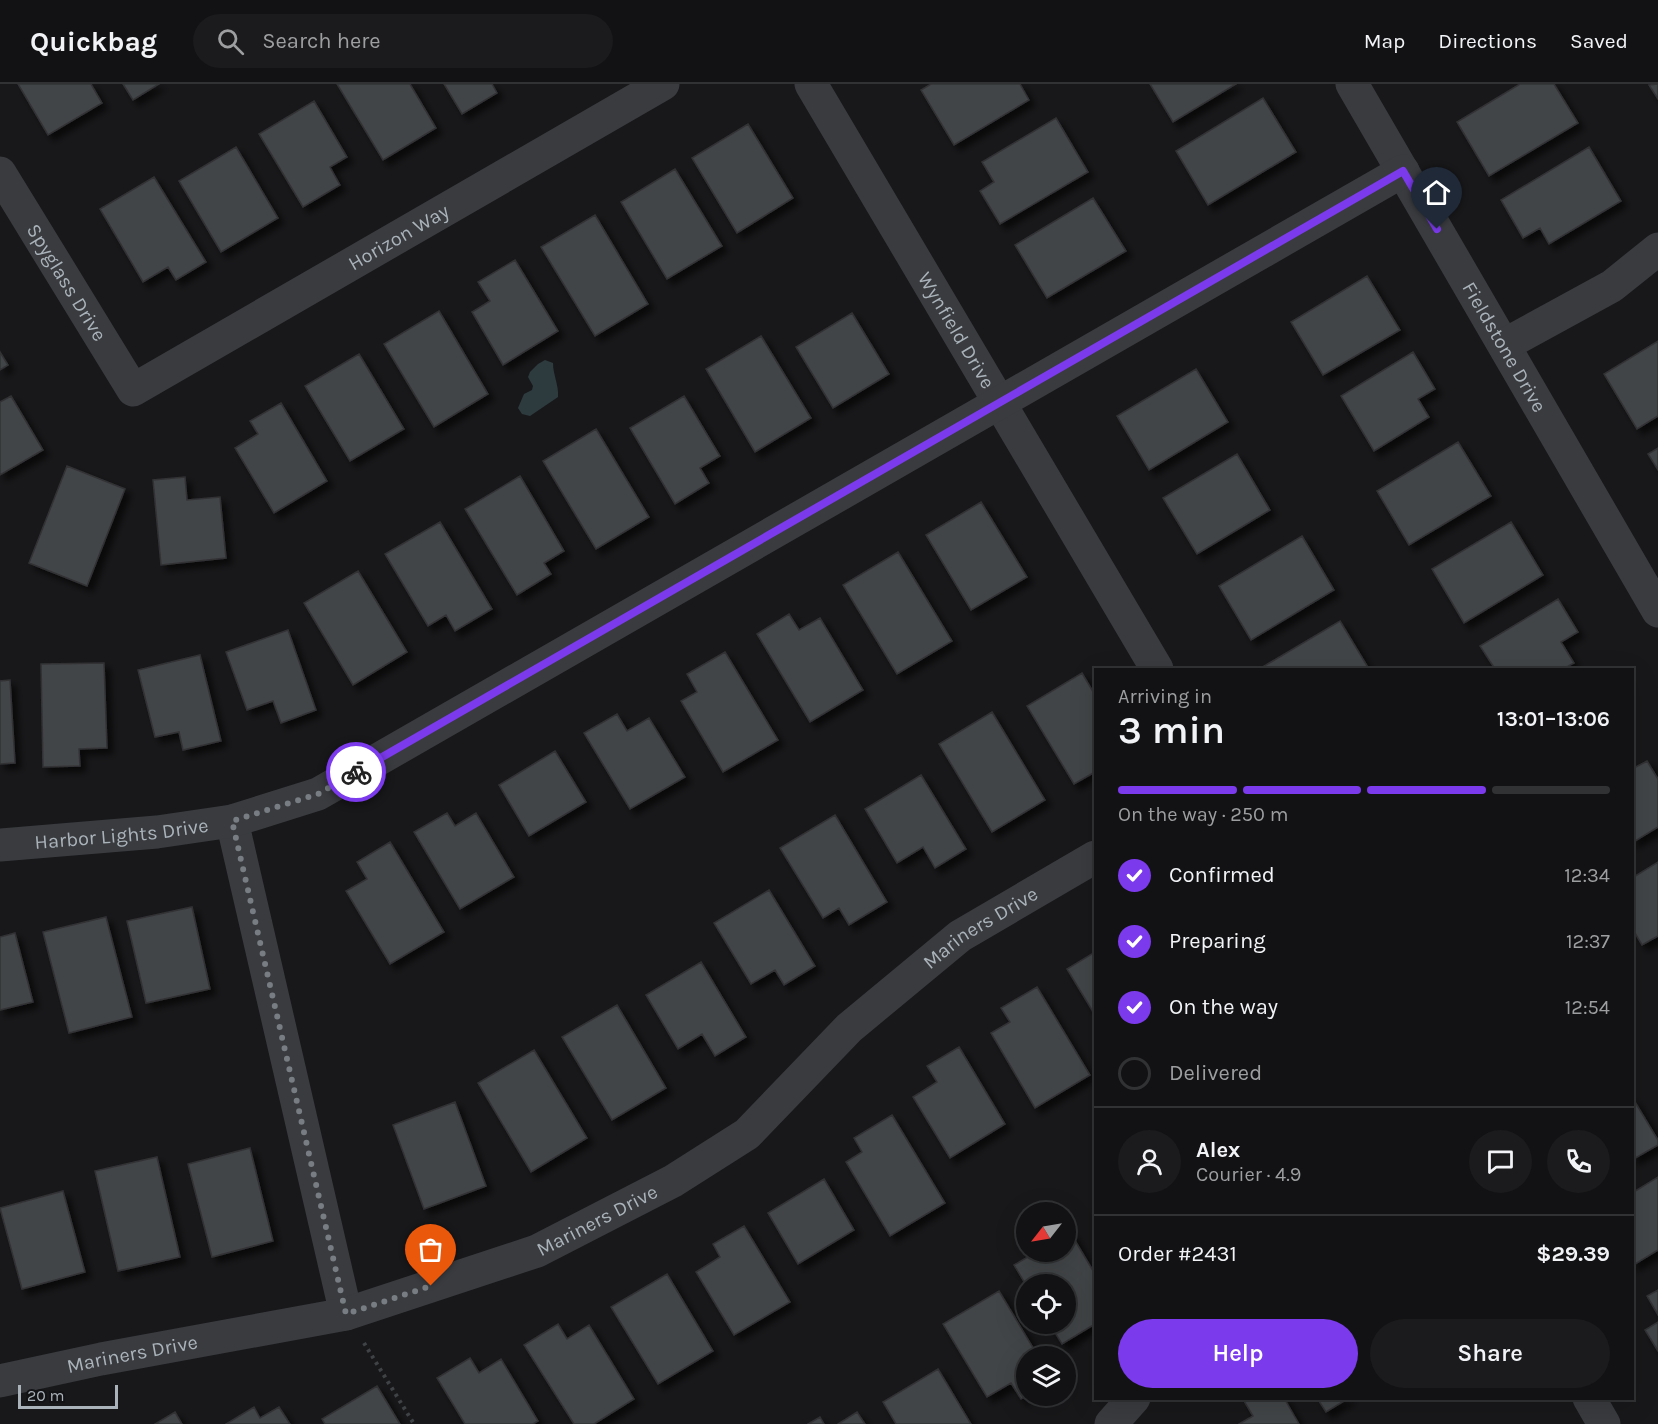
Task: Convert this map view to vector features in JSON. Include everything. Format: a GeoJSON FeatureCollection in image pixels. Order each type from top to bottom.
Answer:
{"type":"FeatureCollection","features":[{"type":"Feature","properties":{"kind":"street","name":"Horizon Way"},"geometry":{"type":"LineString","coordinates":[[134,390],[663,84]]}},
{"type":"Feature","properties":{"kind":"street","name":"Wynfield Drive"},"geometry":{"type":"LineString","coordinates":[[811,84],[1156,668]]}},
{"type":"Feature","properties":{"kind":"street","name":"Fieldstone Drive"},"geometry":{"type":"LineString","coordinates":[[1352,84],[1658,610]]}},
{"type":"Feature","properties":{"kind":"street","name":"Harbor Lights Drive"},"geometry":{"type":"LineString","coordinates":[[0,845],[157,832],[232,821],[318,794],[1403,171]]}},
{"type":"Feature","properties":{"kind":"street","name":"Spyglass Drive"},"geometry":{"type":"LineString","coordinates":[[0,173],[134,390]]}},
{"type":"Feature","properties":{"kind":"street"},"geometry":{"type":"LineString","coordinates":[[1504,345],[1612,286],[1658,249]]}},
{"type":"Feature","properties":{"kind":"street"},"geometry":{"type":"LineString","coordinates":[[232,821],[346,1314]]}},
{"type":"Feature","properties":{"kind":"street","name":"Mariners Drive"},"geometry":{"type":"LineString","coordinates":[[0,1381],[101,1359],[346,1314],[537,1251],[673,1181],[747,1134],[849,1028],[960,936],[1094,858]]}},
{"type":"Feature","properties":{"kind":"street"},"geometry":{"type":"LineString","coordinates":[[1111,1424],[1132,1400]]}},
{"type":"Feature","properties":{"kind":"street"},"geometry":{"type":"LineString","coordinates":[[1589,1400],[1604,1424]]}},
{"type":"Feature","properties":{"kind":"path"},"geometry":{"type":"LineString","coordinates":[[346,1314],[414,1424]]}},
{"type":"Feature","properties":{"kind":"shaded area"},"geometry":{"type":"Polygon","coordinates":[[[545,360],[553,363],[558,397],[530,416],[522,414],[518,408],[524,394],[532,390],[533,386],[528,377],[530,372],[545,360]]]}},
{"type":"Feature","properties":{"kind":"building"},"geometry":{"type":"Polygon","coordinates":[[[18,84],[91,84],[102,103],[48,135],[18,84]]]}},
{"type":"Feature","properties":{"kind":"building"},"geometry":{"type":"Polygon","coordinates":[[[123,84],[159,84],[133,100],[123,84]]]}},
{"type":"Feature","properties":{"kind":"building"},"geometry":{"type":"Polygon","coordinates":[[[337,84],[410,84],[436,128],[383,160],[337,84]]]}},
{"type":"Feature","properties":{"kind":"building"},"geometry":{"type":"Polygon","coordinates":[[[444,84],[492,84],[497,93],[462,114],[444,84]]]}},
{"type":"Feature","properties":{"kind":"building"},"geometry":{"type":"Polygon","coordinates":[[[931,84],[1020,84],[1029,100],[954,145],[921,90],[931,84]]]}},
{"type":"Feature","properties":{"kind":"building"},"geometry":{"type":"Polygon","coordinates":[[[1150,84],[1236,84],[1173,122],[1150,84]]]}},
{"type":"Feature","properties":{"kind":"building"},"geometry":{"type":"Polygon","coordinates":[[[1520,84],[1554,84],[1578,123],[1489,176],[1457,122],[1520,84]]]}},
{"type":"Feature","properties":{"kind":"building"},"geometry":{"type":"Polygon","coordinates":[[[1658,84],[1658,99],[1649,85],[1658,84]]]}},
{"type":"Feature","properties":{"kind":"building"},"geometry":{"type":"Polygon","coordinates":[[[1263,98],[1296,152],[1208,205],[1176,151],[1263,98]]]}},
{"type":"Feature","properties":{"kind":"building"},"geometry":{"type":"Polygon","coordinates":[[[314,101],[347,157],[330,167],[340,185],[303,207],[259,134],[314,101]]]}},
{"type":"Feature","properties":{"kind":"building"},"geometry":{"type":"Polygon","coordinates":[[[1056,118],[1088,172],[1000,224],[980,191],[994,182],[982,162],[1056,118]]]}},
{"type":"Feature","properties":{"kind":"building"},"geometry":{"type":"Polygon","coordinates":[[[748,124],[793,198],[737,233],[692,158],[748,124]]]}},
{"type":"Feature","properties":{"kind":"building"},"geometry":{"type":"Polygon","coordinates":[[[236,147],[278,218],[221,252],[179,181],[236,147]]]}},
{"type":"Feature","properties":{"kind":"building"},"geometry":{"type":"Polygon","coordinates":[[[1589,147],[1621,201],[1549,244],[1540,228],[1523,238],[1501,200],[1589,147]]]}},
{"type":"Feature","properties":{"kind":"building"},"geometry":{"type":"Polygon","coordinates":[[[675,169],[722,246],[667,279],[621,202],[675,169]]]}},
{"type":"Feature","properties":{"kind":"building"},"geometry":{"type":"Polygon","coordinates":[[[154,177],[206,262],[176,280],[168,267],[143,282],[100,209],[154,177]]]}},
{"type":"Feature","properties":{"kind":"building"},"geometry":{"type":"Polygon","coordinates":[[[1093,198],[1126,251],[1047,298],[1015,245],[1093,198]]]}},
{"type":"Feature","properties":{"kind":"building"},"geometry":{"type":"Polygon","coordinates":[[[595,215],[648,304],[595,336],[541,247],[595,215]]]}},
{"type":"Feature","properties":{"kind":"building"},"geometry":{"type":"Polygon","coordinates":[[[515,260],[558,331],[503,365],[472,312],[490,301],[478,282],[515,260]]]}},
{"type":"Feature","properties":{"kind":"building"},"geometry":{"type":"Polygon","coordinates":[[[1367,276],[1400,330],[1323,375],[1291,322],[1367,276]]]}},
{"type":"Feature","properties":{"kind":"building"},"geometry":{"type":"Polygon","coordinates":[[[439,311],[488,394],[434,427],[384,344],[439,311]]]}},
{"type":"Feature","properties":{"kind":"building"},"geometry":{"type":"Polygon","coordinates":[[[852,313],[889,374],[833,408],[796,347],[852,313]]]}},
{"type":"Feature","properties":{"kind":"building"},"geometry":{"type":"Polygon","coordinates":[[[761,336],[811,418],[755,452],[706,369],[761,336]]]}},
{"type":"Feature","properties":{"kind":"building"},"geometry":{"type":"Polygon","coordinates":[[[1658,341],[1658,416],[1637,429],[1604,374],[1658,341]]]}},
{"type":"Feature","properties":{"kind":"building"},"geometry":{"type":"Polygon","coordinates":[[[0,352],[8,365],[0,370],[0,352]]]}},
{"type":"Feature","properties":{"kind":"building"},"geometry":{"type":"Polygon","coordinates":[[[1413,352],[1435,389],[1418,399],[1429,417],[1374,451],[1341,396],[1413,352]]]}},
{"type":"Feature","properties":{"kind":"building"},"geometry":{"type":"Polygon","coordinates":[[[359,354],[404,429],[350,461],[305,386],[359,354]]]}},
{"type":"Feature","properties":{"kind":"building"},"geometry":{"type":"Polygon","coordinates":[[[1196,369],[1228,422],[1149,470],[1117,416],[1196,369]]]}},
{"type":"Feature","properties":{"kind":"building"},"geometry":{"type":"Polygon","coordinates":[[[11,396],[43,450],[0,475],[0,402],[11,396]]]}},
{"type":"Feature","properties":{"kind":"building"},"geometry":{"type":"Polygon","coordinates":[[[684,396],[720,456],[700,468],[709,483],[675,504],[630,428],[684,396]]]}},
{"type":"Feature","properties":{"kind":"building"},"geometry":{"type":"Polygon","coordinates":[[[281,403],[327,481],[274,513],[235,448],[258,434],[250,421],[281,403]]]}},
{"type":"Feature","properties":{"kind":"building"},"geometry":{"type":"Polygon","coordinates":[[[596,429],[649,517],[596,549],[543,461],[596,429]]]}},
{"type":"Feature","properties":{"kind":"building"},"geometry":{"type":"Polygon","coordinates":[[[1458,442],[1491,496],[1409,545],[1377,491],[1458,442]]]}},
{"type":"Feature","properties":{"kind":"building"},"geometry":{"type":"Polygon","coordinates":[[[1658,448],[1658,470],[1648,454],[1658,448]]]}},
{"type":"Feature","properties":{"kind":"building"},"geometry":{"type":"Polygon","coordinates":[[[1237,454],[1270,510],[1197,554],[1163,498],[1237,454]]]}},
{"type":"Feature","properties":{"kind":"building"},"geometry":{"type":"Polygon","coordinates":[[[67,466],[125,489],[87,586],[29,563],[67,466]]]}},
{"type":"Feature","properties":{"kind":"building"},"geometry":{"type":"Polygon","coordinates":[[[520,476],[564,551],[544,563],[551,574],[517,595],[465,509],[520,476]]]}},
{"type":"Feature","properties":{"kind":"building"},"geometry":{"type":"Polygon","coordinates":[[[185,477],[187,500],[220,497],[226,558],[161,565],[153,480],[185,477]]]}},
{"type":"Feature","properties":{"kind":"building"},"geometry":{"type":"Polygon","coordinates":[[[981,502],[1027,577],[971,610],[926,535],[981,502]]]}},
{"type":"Feature","properties":{"kind":"building"},"geometry":{"type":"Polygon","coordinates":[[[440,522],[492,609],[455,631],[446,615],[428,626],[385,554],[440,522]]]}},
{"type":"Feature","properties":{"kind":"building"},"geometry":{"type":"Polygon","coordinates":[[[1511,522],[1543,575],[1464,623],[1432,569],[1511,522]]]}},
{"type":"Feature","properties":{"kind":"building"},"geometry":{"type":"Polygon","coordinates":[[[1302,536],[1334,590],[1251,640],[1219,586],[1302,536]]]}},
{"type":"Feature","properties":{"kind":"building"},"geometry":{"type":"Polygon","coordinates":[[[898,552],[952,641],[897,674],[843,585],[898,552]]]}},
{"type":"Feature","properties":{"kind":"building"},"geometry":{"type":"Polygon","coordinates":[[[358,571],[407,652],[353,685],[304,603],[358,571]]]}},
{"type":"Feature","properties":{"kind":"building"},"geometry":{"type":"Polygon","coordinates":[[[1558,599],[1578,632],[1561,642],[1574,663],[1565,668],[1494,668],[1480,646],[1558,599]]]}},
{"type":"Feature","properties":{"kind":"building"},"geometry":{"type":"Polygon","coordinates":[[[789,614],[799,630],[820,618],[863,690],[810,722],[757,634],[789,614]]]}},
{"type":"Feature","properties":{"kind":"building"},"geometry":{"type":"Polygon","coordinates":[[[1340,621],[1368,668],[1261,668],[1340,621]]]}},
{"type":"Feature","properties":{"kind":"building"},"geometry":{"type":"Polygon","coordinates":[[[288,630],[316,710],[281,723],[273,701],[247,710],[226,652],[288,630]]]}},
{"type":"Feature","properties":{"kind":"building"},"geometry":{"type":"Polygon","coordinates":[[[725,652],[778,740],[723,772],[681,701],[697,692],[687,674],[725,652]]]}},
{"type":"Feature","properties":{"kind":"building"},"geometry":{"type":"Polygon","coordinates":[[[200,655],[221,741],[183,750],[179,732],[155,737],[138,670],[200,655]]]}},
{"type":"Feature","properties":{"kind":"building"},"geometry":{"type":"Polygon","coordinates":[[[104,663],[107,748],[79,749],[80,766],[43,767],[41,664],[104,663]]]}},
{"type":"Feature","properties":{"kind":"building"},"geometry":{"type":"Polygon","coordinates":[[[1082,673],[1094,693],[1094,773],[1074,784],[1027,706],[1082,673]]]}},
{"type":"Feature","properties":{"kind":"building"},"geometry":{"type":"Polygon","coordinates":[[[10,680],[15,763],[0,764],[0,681],[10,680]]]}},
{"type":"Feature","properties":{"kind":"building"},"geometry":{"type":"Polygon","coordinates":[[[992,712],[1045,800],[992,832],[939,744],[992,712]]]}},
{"type":"Feature","properties":{"kind":"building"},"geometry":{"type":"Polygon","coordinates":[[[617,714],[627,731],[649,718],[685,777],[630,809],[584,733],[617,714]]]}},
{"type":"Feature","properties":{"kind":"building"},"geometry":{"type":"Polygon","coordinates":[[[555,751],[586,802],[529,836],[499,785],[555,751]]]}},
{"type":"Feature","properties":{"kind":"building"},"geometry":{"type":"Polygon","coordinates":[[[1647,761],[1658,779],[1658,827],[1634,842],[1634,768],[1647,761]]]}},
{"type":"Feature","properties":{"kind":"building"},"geometry":{"type":"Polygon","coordinates":[[[921,775],[966,849],[935,868],[923,847],[897,863],[865,809],[921,775]]]}},
{"type":"Feature","properties":{"kind":"building"},"geometry":{"type":"Polygon","coordinates":[[[447,813],[455,826],[476,813],[514,877],[460,909],[414,832],[447,813]]]}},
{"type":"Feature","properties":{"kind":"building"},"geometry":{"type":"Polygon","coordinates":[[[835,815],[887,902],[849,925],[839,908],[823,918],[780,848],[835,815]]]}},
{"type":"Feature","properties":{"kind":"building"},"geometry":{"type":"Polygon","coordinates":[[[390,842],[444,932],[390,964],[346,891],[367,879],[357,862],[390,842]]]}},
{"type":"Feature","properties":{"kind":"building"},"geometry":{"type":"Polygon","coordinates":[[[1658,862],[1658,936],[1642,945],[1634,931],[1634,877],[1658,862]]]}},
{"type":"Feature","properties":{"kind":"building"},"geometry":{"type":"Polygon","coordinates":[[[769,890],[815,966],[784,985],[775,970],[751,984],[714,923],[769,890]]]}},
{"type":"Feature","properties":{"kind":"building"},"geometry":{"type":"Polygon","coordinates":[[[192,907],[210,989],[146,1003],[127,921],[192,907]]]}},
{"type":"Feature","properties":{"kind":"building"},"geometry":{"type":"Polygon","coordinates":[[[106,917],[132,1017],[69,1033],[43,932],[106,917]]]}},
{"type":"Feature","properties":{"kind":"building"},"geometry":{"type":"Polygon","coordinates":[[[15,933],[33,1002],[0,1010],[0,937],[15,933]]]}},
{"type":"Feature","properties":{"kind":"building"},"geometry":{"type":"Polygon","coordinates":[[[1094,953],[1094,1013],[1067,969],[1094,953]]]}},
{"type":"Feature","properties":{"kind":"building"},"geometry":{"type":"Polygon","coordinates":[[[701,962],[746,1037],[715,1056],[702,1034],[678,1049],[646,995],[701,962]]]}},
{"type":"Feature","properties":{"kind":"building"},"geometry":{"type":"Polygon","coordinates":[[[1037,987],[1090,1075],[1035,1108],[991,1033],[1010,1022],[1001,1008],[1037,987]]]}},
{"type":"Feature","properties":{"kind":"building"},"geometry":{"type":"Polygon","coordinates":[[[617,1005],[666,1088],[612,1120],[562,1037],[617,1005]]]}},
{"type":"Feature","properties":{"kind":"building"},"geometry":{"type":"Polygon","coordinates":[[[959,1047],[1005,1124],[950,1158],[913,1097],[937,1082],[927,1066],[959,1047]]]}},
{"type":"Feature","properties":{"kind":"building"},"geometry":{"type":"Polygon","coordinates":[[[534,1050],[587,1138],[531,1172],[478,1083],[534,1050]]]}},
{"type":"Feature","properties":{"kind":"building"},"geometry":{"type":"Polygon","coordinates":[[[1634,1100],[1658,1140],[1658,1145],[1634,1159],[1634,1100]]]}},
{"type":"Feature","properties":{"kind":"building"},"geometry":{"type":"Polygon","coordinates":[[[455,1102],[486,1186],[424,1209],[393,1125],[455,1102]]]}},
{"type":"Feature","properties":{"kind":"building"},"geometry":{"type":"Polygon","coordinates":[[[892,1115],[945,1203],[890,1236],[846,1162],[862,1152],[854,1138],[892,1115]]]}},
{"type":"Feature","properties":{"kind":"building"},"geometry":{"type":"Polygon","coordinates":[[[250,1148],[273,1241],[212,1257],[188,1164],[250,1148]]]}},
{"type":"Feature","properties":{"kind":"building"},"geometry":{"type":"Polygon","coordinates":[[[157,1157],[180,1257],[118,1271],[95,1171],[157,1157]]]}},
{"type":"Feature","properties":{"kind":"building"},"geometry":{"type":"Polygon","coordinates":[[[1658,1177],[1658,1250],[1634,1265],[1634,1192],[1658,1177]]]}},
{"type":"Feature","properties":{"kind":"building"},"geometry":{"type":"Polygon","coordinates":[[[824,1179],[854,1230],[798,1264],[768,1213],[824,1179]]]}},
{"type":"Feature","properties":{"kind":"building"},"geometry":{"type":"Polygon","coordinates":[[[63,1191],[85,1272],[22,1289],[0,1208],[63,1191]]]}},
{"type":"Feature","properties":{"kind":"building"},"geometry":{"type":"Polygon","coordinates":[[[744,1226],[790,1302],[734,1335],[696,1272],[720,1257],[713,1244],[744,1226]]]}},
{"type":"Feature","properties":{"kind":"building"},"geometry":{"type":"Polygon","coordinates":[[[1076,1242],[1094,1272],[1094,1325],[1062,1344],[1056,1334],[1076,1334],[1076,1274],[1019,1274],[1014,1265],[1019,1262],[1076,1262],[1076,1242]]]}},
{"type":"Feature","properties":{"kind":"building"},"geometry":{"type":"Polygon","coordinates":[[[667,1274],[713,1351],[658,1384],[611,1307],[667,1274]]]}},
{"type":"Feature","properties":{"kind":"building"},"geometry":{"type":"Polygon","coordinates":[[[1658,1290],[1658,1315],[1647,1296],[1658,1290]]]}},
{"type":"Feature","properties":{"kind":"building"},"geometry":{"type":"Polygon","coordinates":[[[999,1291],[1016,1319],[1016,1334],[1025,1334],[1032,1346],[1016,1346],[1016,1391],[1011,1383],[987,1397],[943,1324],[999,1291]]]}},
{"type":"Feature","properties":{"kind":"building"},"geometry":{"type":"Polygon","coordinates":[[[1658,1322],[1658,1351],[1645,1330],[1658,1322]]]}},
{"type":"Feature","properties":{"kind":"building"},"geometry":{"type":"Polygon","coordinates":[[[558,1324],[567,1339],[589,1325],[634,1399],[594,1424],[574,1424],[524,1345],[558,1324]]]}},
{"type":"Feature","properties":{"kind":"building"},"geometry":{"type":"Polygon","coordinates":[[[470,1358],[479,1373],[501,1359],[538,1421],[533,1424],[465,1424],[437,1378],[470,1358]]]}},
{"type":"Feature","properties":{"kind":"building"},"geometry":{"type":"Polygon","coordinates":[[[938,1369],[971,1424],[896,1424],[883,1402],[938,1369]]]}},
{"type":"Feature","properties":{"kind":"building"},"geometry":{"type":"Polygon","coordinates":[[[377,1386],[400,1424],[325,1424],[322,1419],[377,1386]]]}},
{"type":"Feature","properties":{"kind":"building"},"geometry":{"type":"Polygon","coordinates":[[[1285,1400],[1299,1424],[1239,1424],[1253,1416],[1244,1401],[1285,1400]]]}},
{"type":"Feature","properties":{"kind":"building"},"geometry":{"type":"Polygon","coordinates":[[[1318,1400],[1346,1400],[1326,1412],[1318,1400]]]}},
{"type":"Feature","properties":{"kind":"building"},"geometry":{"type":"Polygon","coordinates":[[[254,1407],[260,1418],[279,1407],[290,1424],[226,1424],[254,1407]]]}},
{"type":"Feature","properties":{"kind":"building"},"geometry":{"type":"Polygon","coordinates":[[[175,1412],[182,1424],[155,1424],[175,1412]]]}},
{"type":"Feature","properties":{"kind":"building"},"geometry":{"type":"Polygon","coordinates":[[[857,1412],[865,1424],[838,1424],[857,1412]]]}},
{"type":"Feature","properties":{"kind":"building"},"geometry":{"type":"Polygon","coordinates":[[[820,1417],[824,1424],[808,1424],[820,1417]]]}},
{"type":"Feature","properties":{"kind":"way so far"},"geometry":{"type":"LineString","coordinates":[[356,772],[318,794],[232,821],[346,1314],[431,1286]]}},
{"type":"Feature","properties":{"kind":"route"},"geometry":{"type":"LineString","coordinates":[[356,772],[1403,171],[1437,229]]}}]}
